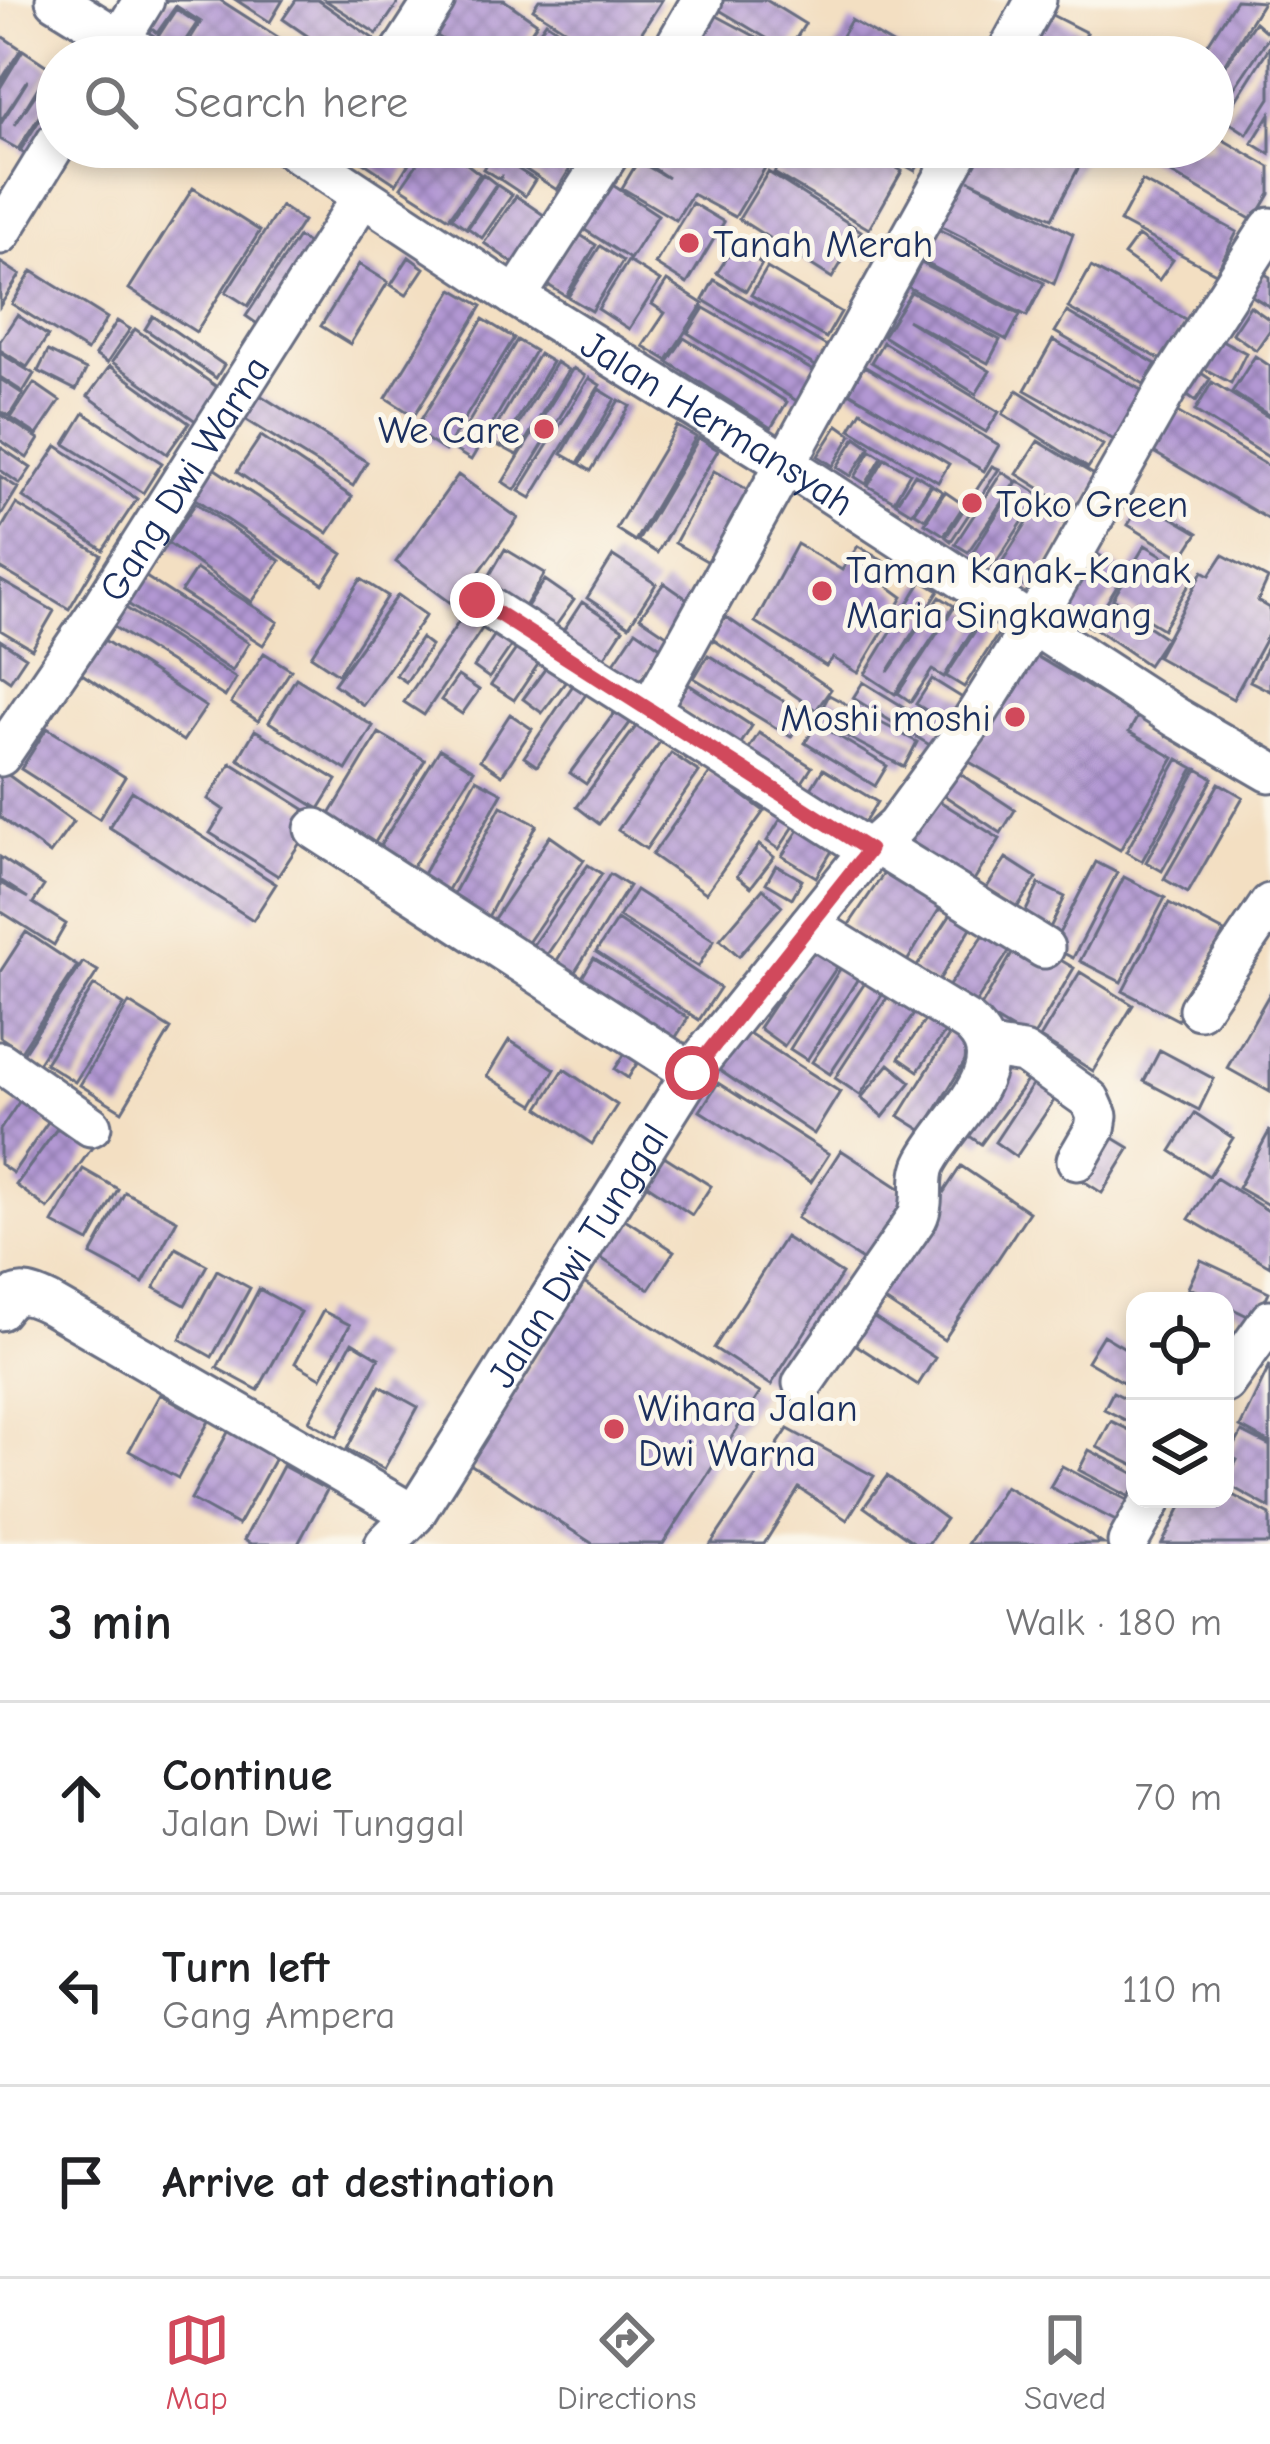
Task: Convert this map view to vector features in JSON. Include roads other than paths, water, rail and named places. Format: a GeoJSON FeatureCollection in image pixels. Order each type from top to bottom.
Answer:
{"type":"FeatureCollection","features":[{"type":"Feature","properties":{"kind":"street"},"geometry":{"type":"LineString","coordinates":[[56,0],[105,36]]}},
{"type":"Feature","properties":{"kind":"street"},"geometry":{"type":"LineString","coordinates":[[131,36],[144,0]]}},
{"type":"Feature","properties":{"kind":"street"},"geometry":{"type":"LineString","coordinates":[[412,36],[435,0]]}},
{"type":"Feature","properties":{"kind":"street"},"geometry":{"type":"LineString","coordinates":[[681,36],[702,0]]}},
{"type":"Feature","properties":{"kind":"street"},"geometry":{"type":"LineString","coordinates":[[1016,36],[1036,0]]}},
{"type":"Feature","properties":{"kind":"street"},"geometry":{"type":"LineString","coordinates":[[0,233],[40,168]]}},
{"type":"Feature","properties":{"kind":"street","name":"Jalan Hermansyah"},"geometry":{"type":"LineString","coordinates":[[340,168],[362,197],[1270,772]]}},
{"type":"Feature","properties":{"kind":"street"},"geometry":{"type":"LineString","coordinates":[[516,296],[599,168]]}},
{"type":"Feature","properties":{"kind":"street"},"geometry":{"type":"LineString","coordinates":[[650,710],[949,168]]}},
{"type":"Feature","properties":{"kind":"street","name":"Gang Dwi Warna"},"geometry":{"type":"LineString","coordinates":[[0,756],[103,605],[362,197]]}},
{"type":"Feature","properties":{"kind":"street","name":"Jalan Dwi Tunggal"},"geometry":{"type":"LineString","coordinates":[[385,1544],[415,1515],[692,1073],[809,925],[896,826],[957,742],[1033,624],[1167,388],[1270,228]]}},
{"type":"Feature","properties":{"kind":"street"},"geometry":{"type":"LineString","coordinates":[[477,600],[873,848],[1044,947]]}},
{"type":"Feature","properties":{"kind":"street"},"geometry":{"type":"LineString","coordinates":[[316,830],[692,1073]]}},
{"type":"Feature","properties":{"kind":"street"},"geometry":{"type":"LineString","coordinates":[[1199,1009],[1270,904]]}},
{"type":"Feature","properties":{"kind":"street"},"geometry":{"type":"LineString","coordinates":[[803,1383],[917,1218],[923,1206],[925,1164],[989,1064],[983,1035],[969,1023],[809,925]]}},
{"type":"Feature","properties":{"kind":"street"},"geometry":{"type":"LineString","coordinates":[[989,1048],[1024,1053],[1090,1100],[1097,1116],[1095,1129],[1077,1160]]}},
{"type":"Feature","properties":{"kind":"street"},"geometry":{"type":"LineString","coordinates":[[0,1062],[92,1126]]}},
{"type":"Feature","properties":{"kind":"street"},"geometry":{"type":"LineString","coordinates":[[0,1310],[20,1293],[48,1304],[415,1515]]}},
{"type":"Feature","properties":{"kind":"street"},"geometry":{"type":"LineString","coordinates":[[1234,1370],[1270,1320]]}},
{"type":"Feature","properties":{"kind":"street"},"geometry":{"type":"LineString","coordinates":[[1128,1542],[1147,1508]]}},
{"type":"Feature","properties":{"kind":"place","name":"Tanah Merah"},"geometry":{"type":"Point","coordinates":[689,243]}},
{"type":"Feature","properties":{"kind":"place","name":"We Care"},"geometry":{"type":"Point","coordinates":[544,429]}},
{"type":"Feature","properties":{"kind":"place","name":"Toko Green"},"geometry":{"type":"Point","coordinates":[972,503]}},
{"type":"Feature","properties":{"kind":"place","name":"Taman Kanak-Kanak Maria Singkawang"},"geometry":{"type":"Point","coordinates":[822,591]}},
{"type":"Feature","properties":{"kind":"place","name":"Moshi moshi"},"geometry":{"type":"Point","coordinates":[1015,717]}},
{"type":"Feature","properties":{"kind":"place","name":"Wihara Jalan Dwi Warna"},"geometry":{"type":"Point","coordinates":[614,1429]}}]}
